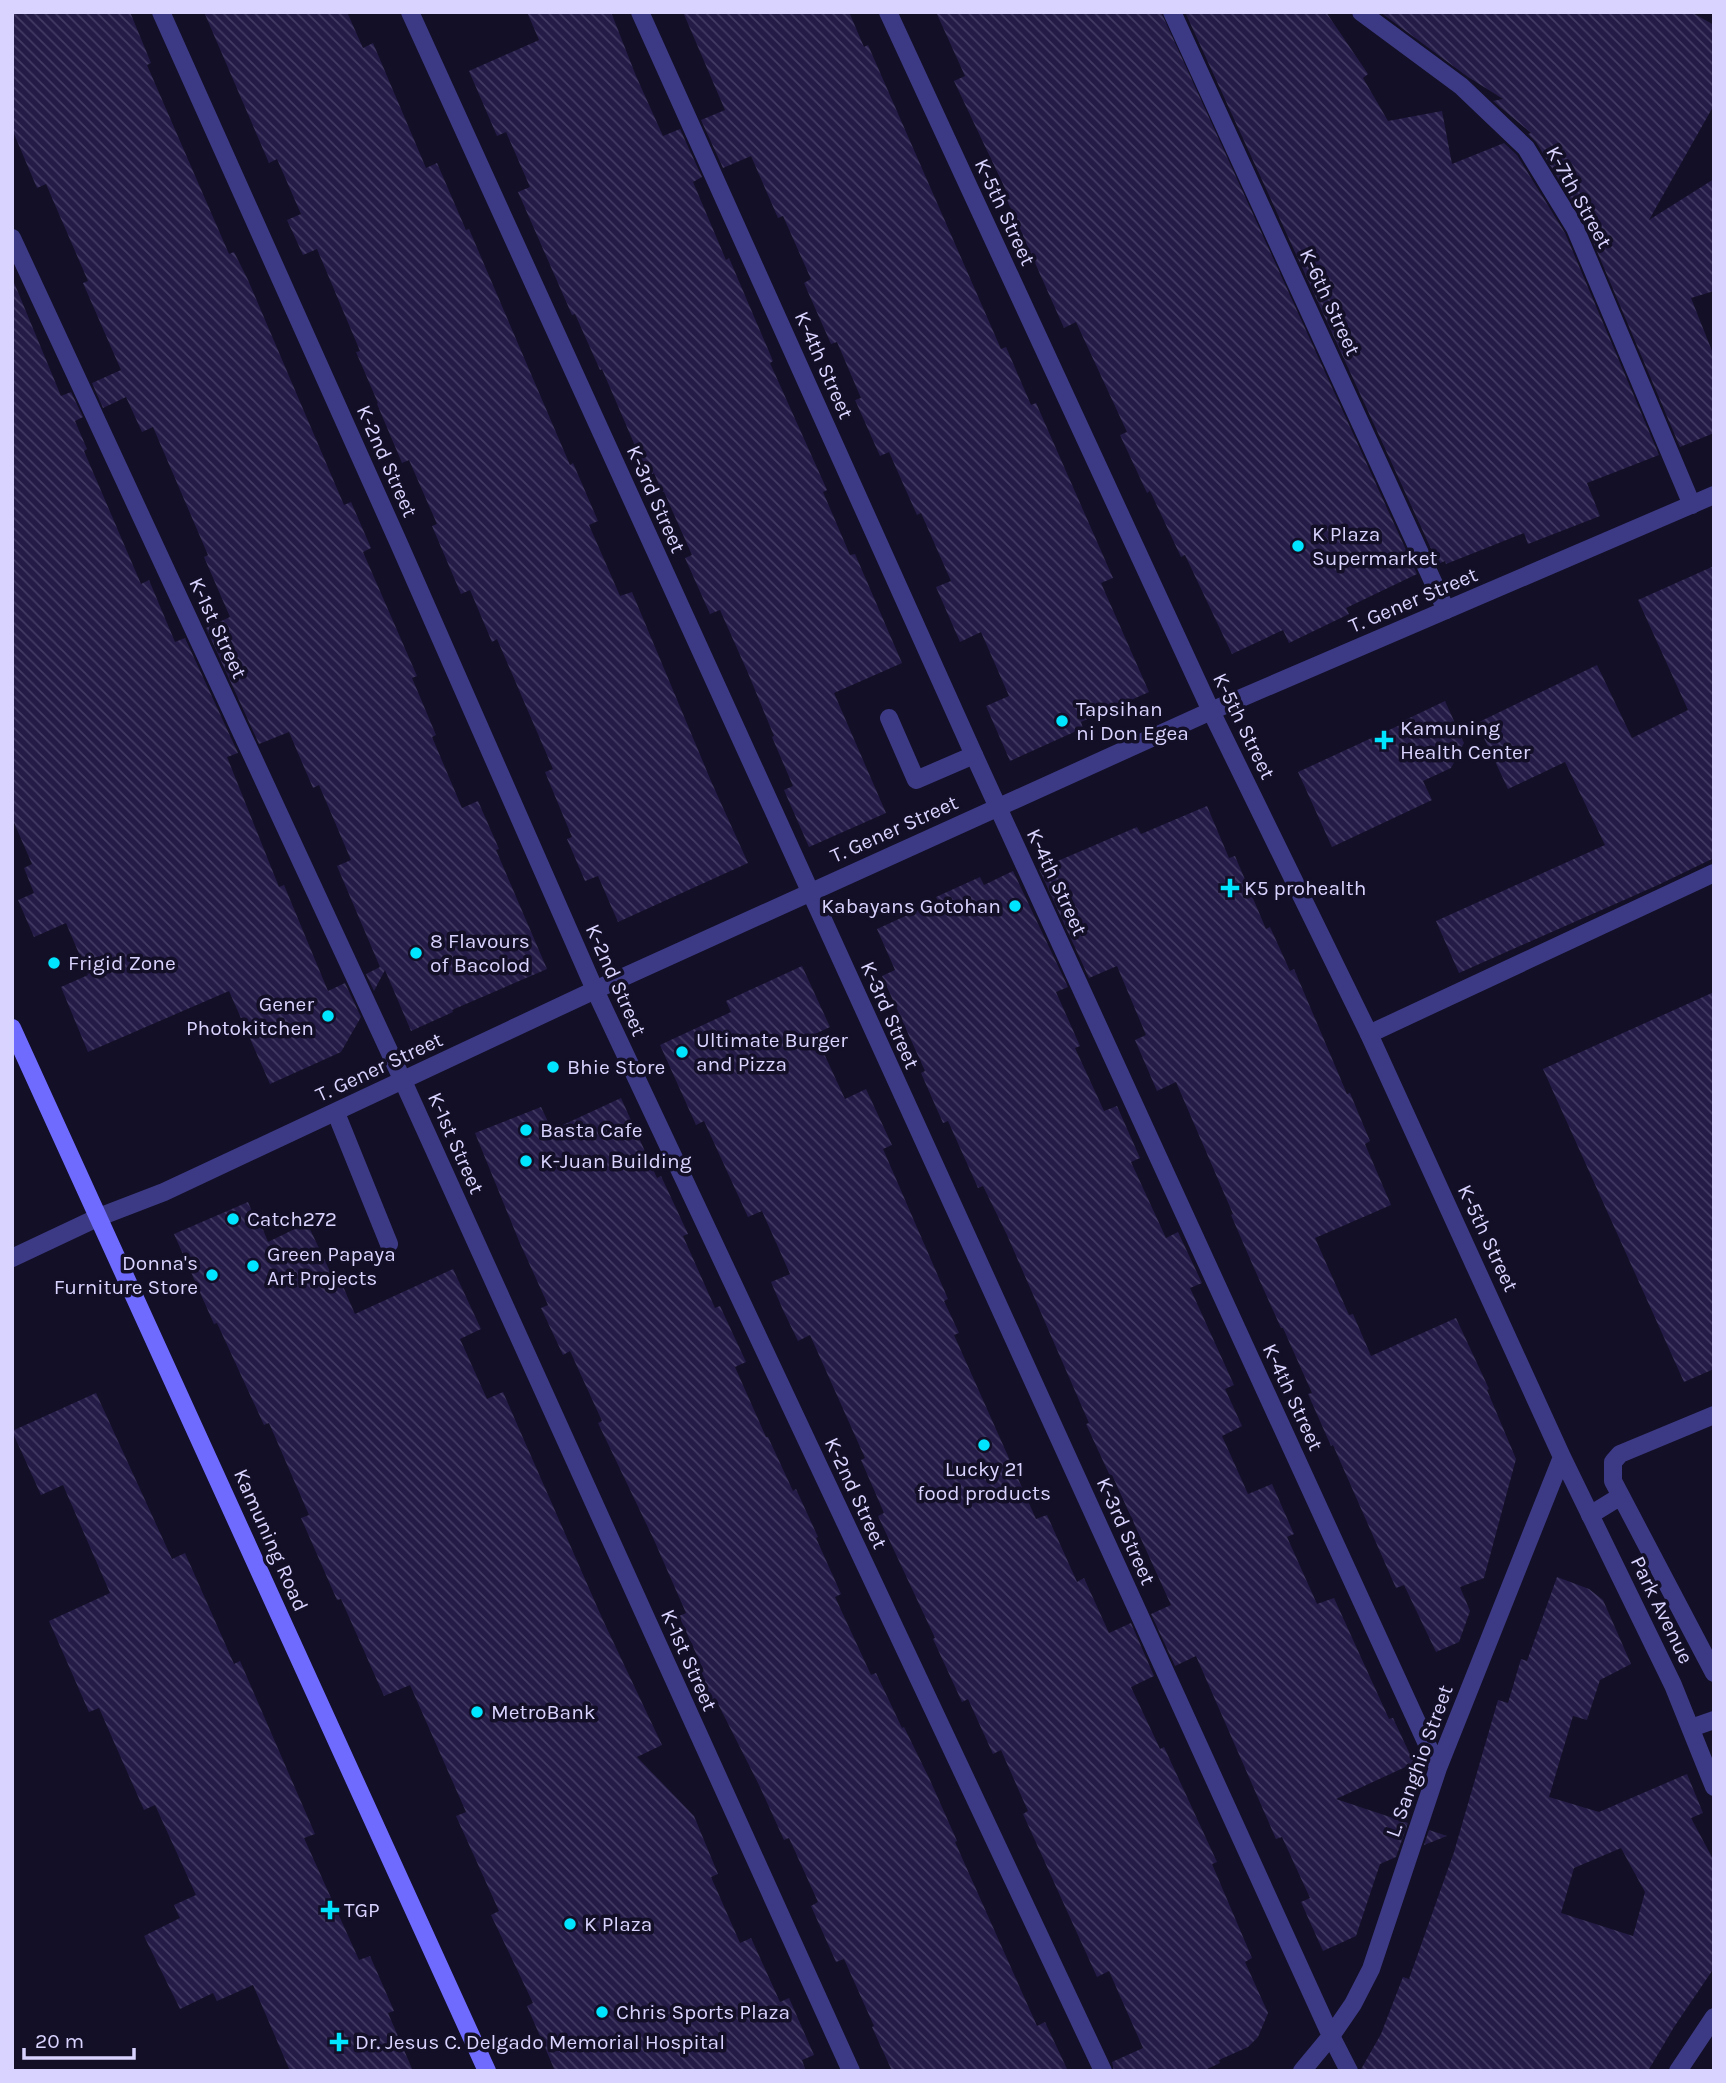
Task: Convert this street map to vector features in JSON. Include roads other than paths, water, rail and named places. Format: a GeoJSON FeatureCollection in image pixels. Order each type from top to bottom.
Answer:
{"type":"FeatureCollection","features":[{"type":"Feature","properties":{"kind":"main road","name":"Kamuning Road"},"geometry":{"type":"LineString","coordinates":[[12,1028],[488,2071]]}},
{"type":"Feature","properties":{"kind":"street","name":"K-2nd Street"},"geometry":{"type":"LineString","coordinates":[[161,12],[595,990],[1102,2071]]}},
{"type":"Feature","properties":{"kind":"street","name":"K-3rd Street"},"geometry":{"type":"LineString","coordinates":[[410,12],[1349,2071]]}},
{"type":"Feature","properties":{"kind":"street","name":"K-4th Street"},"geometry":{"type":"LineString","coordinates":[[640,12],[974,755],[1438,1768]]}},
{"type":"Feature","properties":{"kind":"street","name":"K-5th Street"},"geometry":{"type":"LineString","coordinates":[[888,12],[1210,711],[1369,1034],[1562,1457]]}},
{"type":"Feature","properties":{"kind":"street","name":"K-6th Street"},"geometry":{"type":"LineString","coordinates":[[1172,12],[1446,610]]}},
{"type":"Feature","properties":{"kind":"street","name":"K-7th Street"},"geometry":{"type":"LineString","coordinates":[[1361,12],[1461,86],[1526,148],[1575,228],[1692,505]]}},
{"type":"Feature","properties":{"kind":"street","name":"K-1st Street"},"geometry":{"type":"LineString","coordinates":[[12,238],[403,1081],[851,2071]]}},
{"type":"Feature","properties":{"kind":"street","name":"T. Gener Street"},"geometry":{"type":"LineString","coordinates":[[12,1258],[99,1217],[164,1192],[595,990],[1210,711],[1714,495]]}},
{"type":"Feature","properties":{"kind":"street"},"geometry":{"type":"LineString","coordinates":[[889,718],[916,780],[974,755]]}},
{"type":"Feature","properties":{"kind":"street"},"geometry":{"type":"LineString","coordinates":[[1369,1034],[1714,873]]}},
{"type":"Feature","properties":{"kind":"street"},"geometry":{"type":"LineString","coordinates":[[336,1113],[389,1244]]}},
{"type":"Feature","properties":{"kind":"street"},"geometry":{"type":"LineString","coordinates":[[1714,1415],[1620,1454],[1613,1462],[1613,1481],[1714,1673]]}},
{"type":"Feature","properties":{"kind":"street","name":"L. Sanghio Street"},"geometry":{"type":"LineString","coordinates":[[1302,2071],[1353,2004],[1371,1969],[1438,1768],[1562,1457]]}},
{"type":"Feature","properties":{"kind":"street","name":"Park Avenue"},"geometry":{"type":"LineString","coordinates":[[1562,1457],[1673,1685],[1714,1787]]}},
{"type":"Feature","properties":{"kind":"street"},"geometry":{"type":"LineString","coordinates":[[1590,1515],[1621,1496]]}},
{"type":"Feature","properties":{"kind":"street"},"geometry":{"type":"LineString","coordinates":[[1692,1728],[1714,1720]]}},
{"type":"Feature","properties":{"kind":"street"},"geometry":{"type":"LineString","coordinates":[[1678,2071],[1714,2017]]}},
{"type":"Feature","properties":{"kind":"place","name":"K Plaza Supermarket"},"geometry":{"type":"Point","coordinates":[1298,546]}},
{"type":"Feature","properties":{"kind":"place","name":"Tapsihan ni Don Egea"},"geometry":{"type":"Point","coordinates":[1062,721]}},
{"type":"Feature","properties":{"kind":"place","name":"Kamuning Health Center"},"geometry":{"type":"Point","coordinates":[1384,740]}},
{"type":"Feature","properties":{"kind":"place","name":"K5 prohealth"},"geometry":{"type":"Point","coordinates":[1230,888]}},
{"type":"Feature","properties":{"kind":"place","name":"Kabayans Gotohan"},"geometry":{"type":"Point","coordinates":[1015,906]}},
{"type":"Feature","properties":{"kind":"place","name":"8 Flavours of Bacolod"},"geometry":{"type":"Point","coordinates":[416,953]}},
{"type":"Feature","properties":{"kind":"place","name":"Frigid Zone"},"geometry":{"type":"Point","coordinates":[54,963]}},
{"type":"Feature","properties":{"kind":"place","name":"Gener Photokitchen"},"geometry":{"type":"Point","coordinates":[328,1016]}},
{"type":"Feature","properties":{"kind":"place","name":"Ultimate Burger and Pizza"},"geometry":{"type":"Point","coordinates":[682,1052]}},
{"type":"Feature","properties":{"kind":"place","name":"Bhie Store"},"geometry":{"type":"Point","coordinates":[553,1067]}},
{"type":"Feature","properties":{"kind":"place","name":"Basta Cafe"},"geometry":{"type":"Point","coordinates":[526,1130]}},
{"type":"Feature","properties":{"kind":"place","name":"K-Juan Building"},"geometry":{"type":"Point","coordinates":[526,1161]}},
{"type":"Feature","properties":{"kind":"place","name":"Catch272"},"geometry":{"type":"Point","coordinates":[233,1219]}},
{"type":"Feature","properties":{"kind":"place","name":"Green Papaya Art Projects"},"geometry":{"type":"Point","coordinates":[253,1266]}},
{"type":"Feature","properties":{"kind":"place","name":"Donna's Furniture Store"},"geometry":{"type":"Point","coordinates":[212,1275]}},
{"type":"Feature","properties":{"kind":"place","name":"Lucky 21 food products"},"geometry":{"type":"Point","coordinates":[984,1445]}},
{"type":"Feature","properties":{"kind":"place","name":"MetroBank"},"geometry":{"type":"Point","coordinates":[477,1712]}},
{"type":"Feature","properties":{"kind":"place","name":"TGP"},"geometry":{"type":"Point","coordinates":[330,1910]}},
{"type":"Feature","properties":{"kind":"place","name":"K Plaza"},"geometry":{"type":"Point","coordinates":[570,1924]}},
{"type":"Feature","properties":{"kind":"place","name":"Chris Sports Plaza"},"geometry":{"type":"Point","coordinates":[602,2012]}},
{"type":"Feature","properties":{"kind":"place","name":"Dr. Jesus C. Delgado Memorial Hospital"},"geometry":{"type":"Point","coordinates":[339,2042]}}]}
